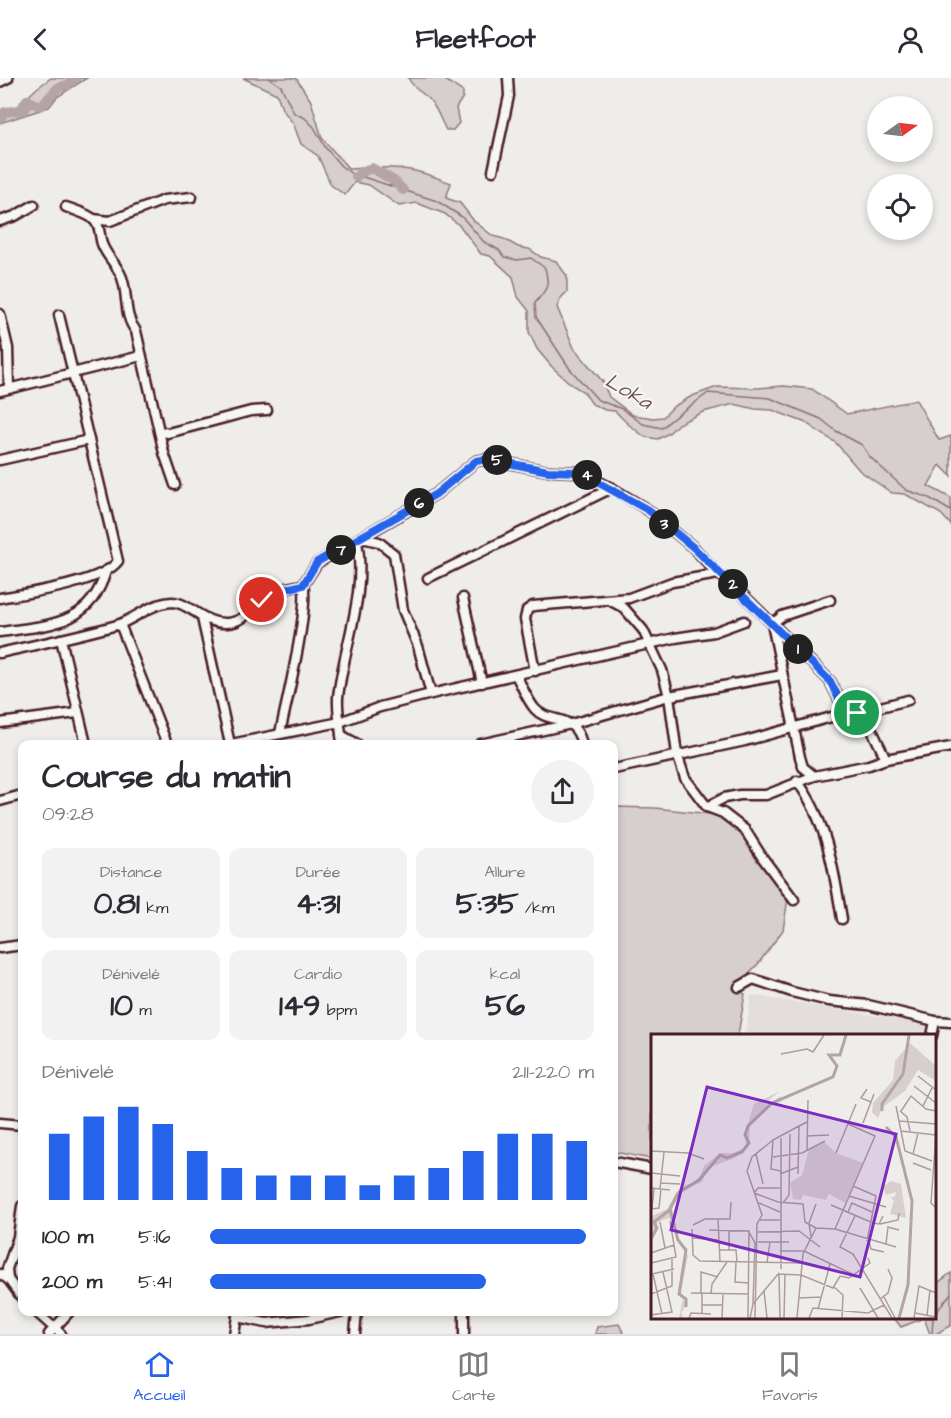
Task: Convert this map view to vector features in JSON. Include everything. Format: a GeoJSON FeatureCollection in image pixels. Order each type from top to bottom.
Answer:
{"type":"FeatureCollection","features":[{"type":"Feature","properties":{"kind":"street"},"geometry":{"type":"LineString","coordinates":[[0,82],[8,78]]}},
{"type":"Feature","properties":{"kind":"street"},"geometry":{"type":"LineString","coordinates":[[493,171],[509,96],[508,78]]}},
{"type":"Feature","properties":{"kind":"street"},"geometry":{"type":"LineString","coordinates":[[66,207],[93,219],[110,221],[164,200],[192,197]]}},
{"type":"Feature","properties":{"kind":"street"},"geometry":{"type":"LineString","coordinates":[[0,221],[15,216],[34,205]]}},
{"type":"Feature","properties":{"kind":"street"},"geometry":{"type":"LineString","coordinates":[[93,219],[98,224],[102,243],[120,271],[123,280],[126,310],[136,331],[164,453],[176,485]]}},
{"type":"Feature","properties":{"kind":"street"},"geometry":{"type":"LineString","coordinates":[[101,234],[110,221]]}},
{"type":"Feature","properties":{"kind":"street"},"geometry":{"type":"LineString","coordinates":[[0,314],[8,348],[4,389],[141,356]]}},
{"type":"Feature","properties":{"kind":"street"},"geometry":{"type":"LineString","coordinates":[[0,598],[65,585],[106,571],[112,568],[118,559],[59,315]]}},
{"type":"Feature","properties":{"kind":"street"},"geometry":{"type":"LineString","coordinates":[[159,431],[168,433],[252,411],[267,410]]}},
{"type":"Feature","properties":{"kind":"street"},"geometry":{"type":"LineString","coordinates":[[0,460],[89,440]]}},
{"type":"Feature","properties":{"kind":"street"},"geometry":{"type":"LineString","coordinates":[[0,653],[120,624],[142,611],[171,602],[188,608],[202,618],[226,623],[243,618],[267,595],[303,585],[317,562],[436,494],[476,461],[488,459],[548,471],[579,472],[612,488],[648,510],[694,548],[718,574],[729,581],[830,681],[846,713]]}},
{"type":"Feature","properties":{"kind":"street"},"geometry":{"type":"LineString","coordinates":[[428,578],[612,488]]}},
{"type":"Feature","properties":{"kind":"street"},"geometry":{"type":"LineString","coordinates":[[359,539],[379,542],[394,554],[404,610],[418,646],[431,693]]}},
{"type":"Feature","properties":{"kind":"street"},"geometry":{"type":"LineString","coordinates":[[342,740],[338,701],[360,585],[359,539]]}},
{"type":"Feature","properties":{"kind":"street"},"geometry":{"type":"LineString","coordinates":[[0,632],[49,625],[82,612],[102,584],[106,571]]}},
{"type":"Feature","properties":{"kind":"street"},"geometry":{"type":"LineString","coordinates":[[535,671],[525,619],[527,610],[533,606],[629,598],[672,582],[718,574]]}},
{"type":"Feature","properties":{"kind":"street"},"geometry":{"type":"LineString","coordinates":[[280,733],[301,623],[305,592],[303,585]]}},
{"type":"Feature","properties":{"kind":"street"},"geometry":{"type":"LineString","coordinates":[[464,598],[483,683]]}},
{"type":"Feature","properties":{"kind":"street"},"geometry":{"type":"LineString","coordinates":[[772,624],[782,616],[830,600]]}},
{"type":"Feature","properties":{"kind":"street"},"geometry":{"type":"LineString","coordinates":[[610,601],[624,608],[643,630],[651,644],[662,670],[669,696],[677,754],[685,778],[707,807],[723,813],[746,830],[762,857],[794,900]]}},
{"type":"Feature","properties":{"kind":"street"},"geometry":{"type":"LineString","coordinates":[[202,618],[230,740]]}},
{"type":"Feature","properties":{"kind":"street"},"geometry":{"type":"LineString","coordinates":[[249,740],[340,722],[380,707],[431,693],[714,632],[744,621]]}},
{"type":"Feature","properties":{"kind":"street"},"geometry":{"type":"LineString","coordinates":[[120,624],[165,740]]}},
{"type":"Feature","properties":{"kind":"street"},"geometry":{"type":"LineString","coordinates":[[772,624],[803,767],[814,776]]}},
{"type":"Feature","properties":{"kind":"street"},"geometry":{"type":"LineString","coordinates":[[61,639],[85,740]]}},
{"type":"Feature","properties":{"kind":"street"},"geometry":{"type":"LineString","coordinates":[[516,675],[534,708],[543,714],[571,724],[581,740]]}},
{"type":"Feature","properties":{"kind":"street"},"geometry":{"type":"LineString","coordinates":[[498,740],[571,724],[669,696],[782,675]]}},
{"type":"Feature","properties":{"kind":"street"},"geometry":{"type":"LineString","coordinates":[[618,768],[745,741],[846,713],[857,713],[908,700]]}},
{"type":"Feature","properties":{"kind":"street"},"geometry":{"type":"LineString","coordinates":[[0,723],[77,712]]}},
{"type":"Feature","properties":{"kind":"street"},"geometry":{"type":"LineString","coordinates":[[857,713],[870,726],[886,759]]}},
{"type":"Feature","properties":{"kind":"street"},"geometry":{"type":"LineString","coordinates":[[707,807],[724,798],[740,795],[766,795],[814,776],[951,747]]}},
{"type":"Feature","properties":{"kind":"street"},"geometry":{"type":"LineString","coordinates":[[797,782],[807,794],[828,846],[842,919]]}},
{"type":"Feature","properties":{"kind":"street"},"geometry":{"type":"LineString","coordinates":[[0,801],[18,796]]}},
{"type":"Feature","properties":{"kind":"street"},"geometry":{"type":"LineString","coordinates":[[0,948],[18,946]]}},
{"type":"Feature","properties":{"kind":"street"},"geometry":{"type":"LineString","coordinates":[[740,987],[753,979],[829,1001],[868,1005],[934,1021],[951,1022]]}},
{"type":"Feature","properties":{"kind":"street"},"geometry":{"type":"LineString","coordinates":[[932,1034],[934,1021]]}},
{"type":"Feature","properties":{"kind":"street"},"geometry":{"type":"LineString","coordinates":[[0,1123],[18,1125]]}},
{"type":"Feature","properties":{"kind":"street"},"geometry":{"type":"LineString","coordinates":[[618,1163],[651,1169]]}},
{"type":"Feature","properties":{"kind":"street"},"geometry":{"type":"LineString","coordinates":[[18,1237],[4,1276],[18,1293]]}},
{"type":"Feature","properties":{"kind":"street"},"geometry":{"type":"LineString","coordinates":[[40,1316],[55,1332],[66,1316]]}},
{"type":"Feature","properties":{"kind":"street"},"geometry":{"type":"LineString","coordinates":[[234,1334],[237,1316]]}},
{"type":"Feature","properties":{"kind":"street"},"geometry":{"type":"LineString","coordinates":[[243,1316],[266,1323],[322,1316]]}},
{"type":"Feature","properties":{"kind":"street"},"geometry":{"type":"LineString","coordinates":[[356,1334],[357,1316]]}},
{"type":"Feature","properties":{"kind":"street"},"geometry":{"type":"LineString","coordinates":[[464,1316],[464,1334]]}},
{"type":"Feature","properties":{"kind":"shaded area"},"geometry":{"type":"Polygon","coordinates":[[[51,78],[87,78],[57,97],[49,107],[0,123],[0,111],[18,106],[51,78]]]}},
{"type":"Feature","properties":{"kind":"shaded area"},"geometry":{"type":"Polygon","coordinates":[[[243,78],[296,78],[311,101],[322,138],[349,169],[407,169],[451,183],[446,198],[460,203],[474,221],[493,236],[518,247],[529,249],[541,257],[556,261],[567,276],[567,292],[557,307],[574,348],[603,382],[609,397],[633,415],[663,417],[674,406],[692,396],[717,387],[784,386],[812,389],[847,414],[916,400],[939,440],[951,436],[951,476],[940,465],[928,486],[951,498],[951,525],[941,514],[905,494],[892,493],[860,471],[836,443],[806,423],[772,410],[734,404],[703,412],[678,424],[658,439],[645,437],[615,411],[605,410],[592,404],[584,392],[572,385],[552,367],[537,349],[529,332],[529,311],[518,297],[513,277],[490,256],[481,254],[460,226],[445,214],[417,203],[399,206],[369,185],[355,182],[345,195],[331,185],[318,156],[301,144],[293,123],[282,109],[277,94],[243,78]]]}},
{"type":"Feature","properties":{"kind":"shaded area"},"geometry":{"type":"Polygon","coordinates":[[[408,78],[442,78],[463,92],[463,97],[456,108],[459,123],[453,130],[446,130],[432,103],[408,78]]]}},
{"type":"Feature","properties":{"kind":"shaded area"},"geometry":{"type":"Polygon","coordinates":[[[618,807],[655,808],[720,815],[747,838],[765,869],[788,898],[783,930],[758,964],[733,989],[745,994],[738,1034],[651,1034],[651,1159],[618,1153],[618,807]]]}},
{"type":"Feature","properties":{"kind":"shaded area"},"geometry":{"type":"Polygon","coordinates":[[[751,995],[928,1024],[926,1034],[745,1034],[751,995]]]}},
{"type":"Feature","properties":{"kind":"shaded area"},"geometry":{"type":"Polygon","coordinates":[[[951,1273],[951,1325],[936,1334],[930,1334],[924,1319],[936,1319],[936,1284],[951,1273]]]}},
{"type":"Feature","properties":{"kind":"shaded area"},"geometry":{"type":"Polygon","coordinates":[[[895,1319],[921,1319],[901,1327],[895,1319]]]}},
{"type":"Feature","properties":{"kind":"shaded area"},"geometry":{"type":"Polygon","coordinates":[[[619,1324],[624,1334],[595,1334],[597,1327],[619,1324]]]}},
{"type":"Feature","properties":{"kind":"waterway","name":"Loka"},"geometry":{"type":"LineString","coordinates":[[0,118],[5,112],[24,110],[27,100],[42,105],[58,88],[76,78]]}},
{"type":"Feature","properties":{"kind":"waterway","name":"Loka"},"geometry":{"type":"LineString","coordinates":[[269,78],[281,86],[294,113],[305,118],[314,127],[325,147],[341,166],[356,177],[360,176],[437,201],[462,217],[484,242],[499,250],[504,257],[517,260],[531,258],[545,268],[547,283],[545,291],[535,303],[536,317],[570,369],[598,400],[622,409],[643,424],[662,428],[708,393],[770,398],[821,419],[836,431],[862,445],[870,457],[906,490],[929,498],[951,511]]}},
{"type":"Feature","properties":{"kind":"waterway","name":"Loka"},"geometry":{"type":"LineString","coordinates":[[356,177],[361,172],[372,168],[394,181],[403,190]]}},
{"type":"Feature","properties":{"kind":"waterway"},"geometry":{"type":"LineString","coordinates":[[936,1312],[951,1293]]}},
{"type":"Feature","properties":{"kind":"waterway"},"geometry":{"type":"LineString","coordinates":[[932,1334],[933,1319]]}},
{"type":"Feature","properties":{"kind":"route"},"geometry":{"type":"LineString","coordinates":[[262,600],[272,592],[303,585],[317,562],[436,494],[476,461],[488,459],[548,471],[579,472],[612,488],[648,510],[694,548],[718,574],[729,581],[830,681],[846,713],[857,713]]}}]}
